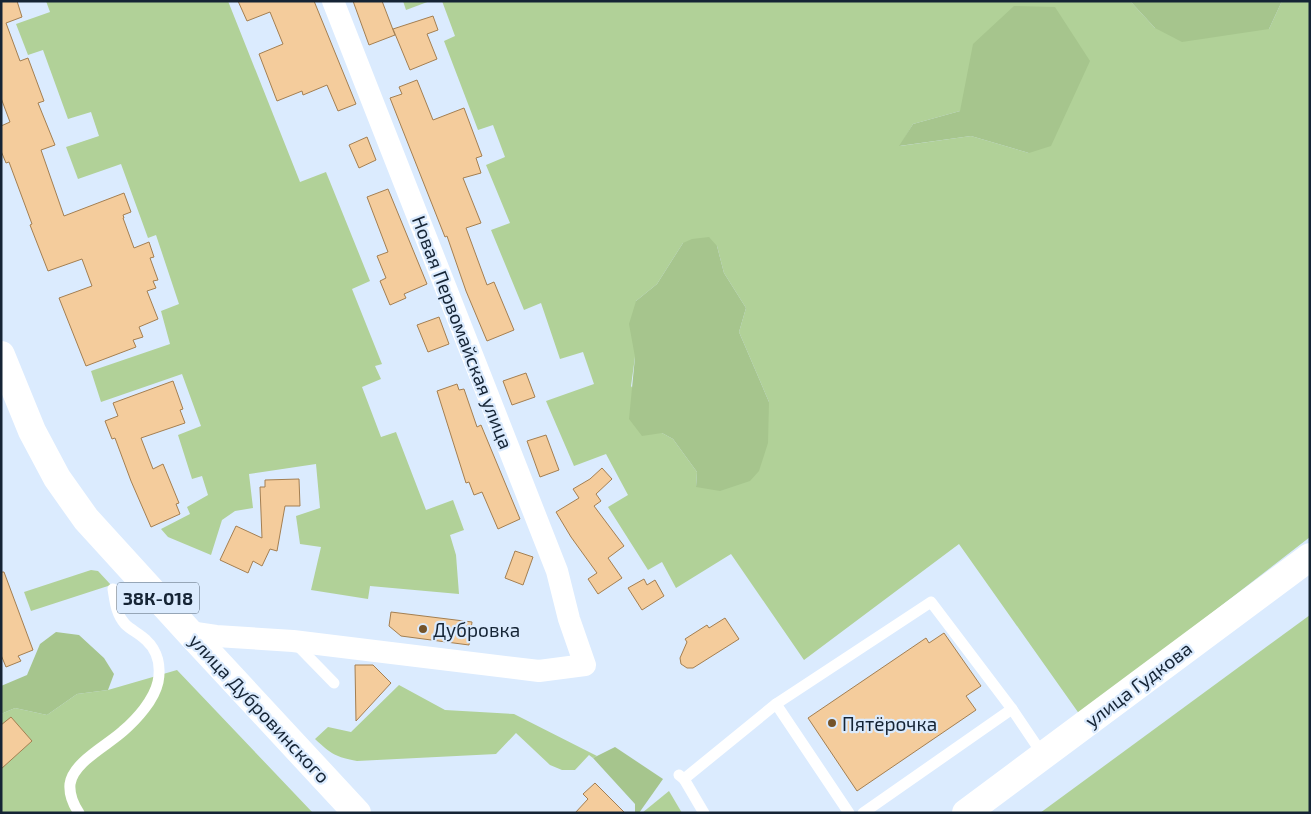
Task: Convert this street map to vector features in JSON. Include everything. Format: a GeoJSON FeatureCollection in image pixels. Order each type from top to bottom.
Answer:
{"type":"FeatureCollection","features":[{"type":"Feature","properties":{"kind":"main road","name":"улица Дубровинского"},"geometry":{"type":"LineString","coordinates":[[1,355],[32,431],[57,478],[86,519],[357,813]]}},
{"type":"Feature","properties":{"kind":"main road","name":"улица Гудкова"},"geometry":{"type":"LineString","coordinates":[[966,813],[1310,557]]}},
{"type":"Feature","properties":{"kind":"street","name":"Новая Первомайская улица"},"geometry":{"type":"LineString","coordinates":[[293,641],[539,671],[585,665],[569,619],[557,571],[333,1]]}},
{"type":"Feature","properties":{"kind":"street"},"geometry":{"type":"LineString","coordinates":[[189,632],[216,636],[293,641]]}},
{"type":"Feature","properties":{"kind":"lane"},"geometry":{"type":"LineString","coordinates":[[79,813],[72,800],[70,784],[75,773],[85,761],[123,731],[147,705],[158,683],[160,667],[156,652],[147,640],[125,624],[116,610],[112,589]]}},
{"type":"Feature","properties":{"kind":"lane"},"geometry":{"type":"LineString","coordinates":[[704,813],[682,777],[776,704],[931,602],[1012,709],[1043,755]]}},
{"type":"Feature","properties":{"kind":"lane"},"geometry":{"type":"LineString","coordinates":[[293,641],[334,682]]}},
{"type":"Feature","properties":{"kind":"lane"},"geometry":{"type":"LineString","coordinates":[[776,704],[849,813]]}},
{"type":"Feature","properties":{"kind":"lane"},"geometry":{"type":"LineString","coordinates":[[863,813],[1012,709]]}},
{"type":"Feature","properties":{"kind":"green space"},"geometry":{"type":"Polygon","coordinates":[[[46,1],[228,1],[300,182],[326,172],[370,281],[352,289],[382,364],[375,366],[381,379],[362,387],[381,437],[396,432],[426,510],[453,500],[464,530],[450,535],[456,555],[459,594],[370,586],[368,599],[311,590],[321,547],[300,544],[296,516],[320,508],[316,464],[249,474],[253,508],[235,511],[222,520],[211,555],[168,537],[161,529],[190,514],[187,507],[208,495],[202,476],[192,479],[178,435],[201,426],[182,374],[101,402],[91,371],[170,344],[161,311],[179,304],[156,235],[148,238],[121,164],[78,179],[66,147],[99,136],[91,112],[68,119],[43,50],[28,55],[16,24],[50,12],[46,1]]]}},
{"type":"Feature","properties":{"kind":"green space"},"geometry":{"type":"Polygon","coordinates":[[[403,1],[430,1],[406,10],[403,1]]]}},
{"type":"Feature","properties":{"kind":"green space"},"geometry":{"type":"Polygon","coordinates":[[[442,1],[1130,1],[1155,28],[1269,29],[1282,1],[1310,1],[1310,537],[1080,715],[959,544],[804,660],[731,554],[676,588],[662,562],[648,570],[608,507],[628,495],[606,454],[574,466],[546,401],[594,384],[583,352],[560,359],[541,303],[524,310],[491,230],[510,223],[486,165],[505,157],[493,125],[478,130],[444,41],[455,36],[442,1]],[[960,111],[913,124],[900,146],[971,136],[1029,153],[960,111]],[[683,243],[657,284],[636,301],[635,357],[631,386],[662,433],[673,439],[697,472],[696,487],[769,402],[739,332],[746,308],[724,273],[717,246],[683,243]]]}},
{"type":"Feature","properties":{"kind":"green space"},"geometry":{"type":"Polygon","coordinates":[[[1130,1],[1282,1],[1269,29],[1182,42],[1155,28],[1130,1]]]}},
{"type":"Feature","properties":{"kind":"green space"},"geometry":{"type":"Polygon","coordinates":[[[1014,6],[1055,7],[1090,61],[1051,146],[1029,153],[971,136],[899,146],[913,124],[960,111],[973,44],[1014,6]]]}},
{"type":"Feature","properties":{"kind":"green space"},"geometry":{"type":"Polygon","coordinates":[[[709,237],[717,246],[724,273],[746,308],[739,332],[769,402],[768,443],[759,471],[750,481],[720,491],[696,487],[697,472],[673,439],[662,433],[642,436],[629,419],[635,357],[629,324],[636,301],[657,284],[683,243],[692,239],[709,237]]]}},
{"type":"Feature","properties":{"kind":"green space"},"geometry":{"type":"Polygon","coordinates":[[[91,570],[98,571],[111,585],[31,611],[24,592],[91,570]]]}},
{"type":"Feature","properties":{"kind":"green space"},"geometry":{"type":"Polygon","coordinates":[[[1310,615],[1310,813],[1040,813],[1310,615]]]}},
{"type":"Feature","properties":{"kind":"green space"},"geometry":{"type":"Polygon","coordinates":[[[56,632],[79,635],[104,658],[114,674],[108,690],[77,694],[47,715],[15,708],[1,714],[1,686],[27,675],[40,644],[56,632]]]}},
{"type":"Feature","properties":{"kind":"green space"},"geometry":{"type":"Polygon","coordinates":[[[177,670],[313,813],[1,813],[1,714],[15,708],[47,715],[77,694],[108,690],[177,670]]]}},
{"type":"Feature","properties":{"kind":"green space"},"geometry":{"type":"Polygon","coordinates":[[[399,685],[445,710],[514,714],[597,756],[593,758],[589,755],[575,770],[562,770],[550,765],[516,733],[496,754],[357,761],[334,754],[315,739],[328,727],[351,732],[399,685]]]}},
{"type":"Feature","properties":{"kind":"green space"},"geometry":{"type":"Polygon","coordinates":[[[615,747],[663,779],[639,813],[635,813],[635,804],[593,758],[615,747]]]}},
{"type":"Feature","properties":{"kind":"green space"},"geometry":{"type":"Polygon","coordinates":[[[669,791],[682,813],[642,813],[669,791]]]}},
{"type":"Feature","properties":{"kind":"building"},"geometry":{"type":"Polygon","coordinates":[[[1,1],[17,1],[22,17],[6,23],[20,61],[28,58],[44,101],[38,103],[55,145],[41,150],[64,216],[124,193],[131,212],[123,215],[123,218],[134,248],[149,242],[154,257],[150,258],[158,280],[153,281],[156,288],[147,291],[158,319],[139,327],[143,337],[133,340],[136,347],[86,366],[59,298],[92,286],[82,259],[48,271],[9,162],[6,163],[1,151],[1,126],[10,122],[1,98],[1,1]]]}},
{"type":"Feature","properties":{"kind":"building"},"geometry":{"type":"Polygon","coordinates":[[[238,1],[314,1],[356,104],[338,111],[327,85],[303,95],[302,91],[277,101],[259,54],[283,44],[270,12],[247,21],[238,1]]]}},
{"type":"Feature","properties":{"kind":"building"},"geometry":{"type":"Polygon","coordinates":[[[353,1],[382,1],[395,35],[369,45],[353,1]]]}},
{"type":"Feature","properties":{"kind":"building"},"geometry":{"type":"Polygon","coordinates":[[[433,16],[438,30],[427,34],[437,59],[410,70],[393,29],[433,16]]]}},
{"type":"Feature","properties":{"kind":"building"},"geometry":{"type":"Polygon","coordinates":[[[417,80],[433,120],[464,108],[482,156],[476,158],[481,173],[463,178],[481,223],[466,228],[487,285],[494,282],[514,330],[487,341],[466,291],[447,236],[445,237],[390,98],[402,94],[399,87],[417,80]]]}},
{"type":"Feature","properties":{"kind":"building"},"geometry":{"type":"Polygon","coordinates":[[[367,137],[376,160],[359,168],[349,145],[367,137]]]}},
{"type":"Feature","properties":{"kind":"building"},"geometry":{"type":"Polygon","coordinates":[[[388,189],[427,284],[404,294],[406,298],[390,305],[380,281],[386,278],[377,256],[388,252],[367,197],[388,189]]]}},
{"type":"Feature","properties":{"kind":"building"},"geometry":{"type":"Polygon","coordinates":[[[439,317],[449,344],[428,352],[417,325],[439,317]]]}},
{"type":"Feature","properties":{"kind":"building"},"geometry":{"type":"Polygon","coordinates":[[[526,373],[535,397],[512,405],[503,381],[526,373]]]}},
{"type":"Feature","properties":{"kind":"building"},"geometry":{"type":"Polygon","coordinates":[[[173,381],[183,409],[180,410],[185,423],[141,438],[153,469],[163,464],[179,503],[176,504],[180,514],[151,527],[115,438],[112,439],[105,421],[118,416],[113,403],[173,381]]]}},
{"type":"Feature","properties":{"kind":"building"},"geometry":{"type":"Polygon","coordinates":[[[457,384],[459,390],[464,389],[477,427],[481,425],[520,519],[498,529],[482,492],[474,495],[469,482],[466,483],[437,391],[457,384]]]}},
{"type":"Feature","properties":{"kind":"building"},"geometry":{"type":"Polygon","coordinates":[[[546,435],[559,470],[540,477],[527,441],[546,435]]]}},
{"type":"Feature","properties":{"kind":"building"},"geometry":{"type":"Polygon","coordinates":[[[602,468],[612,479],[596,494],[601,501],[594,506],[624,546],[608,558],[622,578],[598,594],[588,579],[597,573],[556,512],[579,498],[573,489],[590,479],[602,468]]]}},
{"type":"Feature","properties":{"kind":"building"},"geometry":{"type":"Polygon","coordinates":[[[299,479],[300,506],[285,506],[277,551],[270,549],[262,566],[253,561],[248,573],[220,560],[236,526],[262,538],[260,487],[265,487],[265,480],[299,479]]]}},
{"type":"Feature","properties":{"kind":"building"},"geometry":{"type":"Polygon","coordinates":[[[515,551],[533,557],[523,585],[505,578],[515,551]]]}},
{"type":"Feature","properties":{"kind":"building"},"geometry":{"type":"Polygon","coordinates":[[[1,572],[4,572],[33,650],[18,656],[21,661],[6,667],[1,655],[1,572]]]}},
{"type":"Feature","properties":{"kind":"building"},"geometry":{"type":"Polygon","coordinates":[[[644,579],[647,585],[655,580],[664,596],[642,610],[628,588],[644,579]]]}},
{"type":"Feature","properties":{"kind":"building"},"geometry":{"type":"Polygon","coordinates":[[[391,612],[472,622],[469,645],[401,636],[389,626],[391,612]]]}},
{"type":"Feature","properties":{"kind":"building"},"geometry":{"type":"Polygon","coordinates":[[[725,618],[739,639],[693,668],[687,668],[681,664],[680,658],[687,642],[685,639],[707,625],[709,628],[725,618]]]}},
{"type":"Feature","properties":{"kind":"building"},"geometry":{"type":"Polygon","coordinates":[[[944,633],[981,686],[966,696],[976,710],[857,791],[808,718],[926,638],[929,643],[944,633]]]}},
{"type":"Feature","properties":{"kind":"building"},"geometry":{"type":"Polygon","coordinates":[[[355,665],[373,665],[391,683],[356,721],[355,665]]]}},
{"type":"Feature","properties":{"kind":"building"},"geometry":{"type":"Polygon","coordinates":[[[11,717],[32,741],[1,769],[1,725],[11,717]]]}},
{"type":"Feature","properties":{"kind":"building"},"geometry":{"type":"Polygon","coordinates":[[[595,783],[625,813],[575,813],[588,799],[583,794],[595,783]]]}},
{"type":"Feature","properties":{"kind":"place","name":"Дубровка"},"geometry":{"type":"Point","coordinates":[423,629]}},
{"type":"Feature","properties":{"kind":"place","name":"Пятёрочка"},"geometry":{"type":"Point","coordinates":[832,723]}}]}
